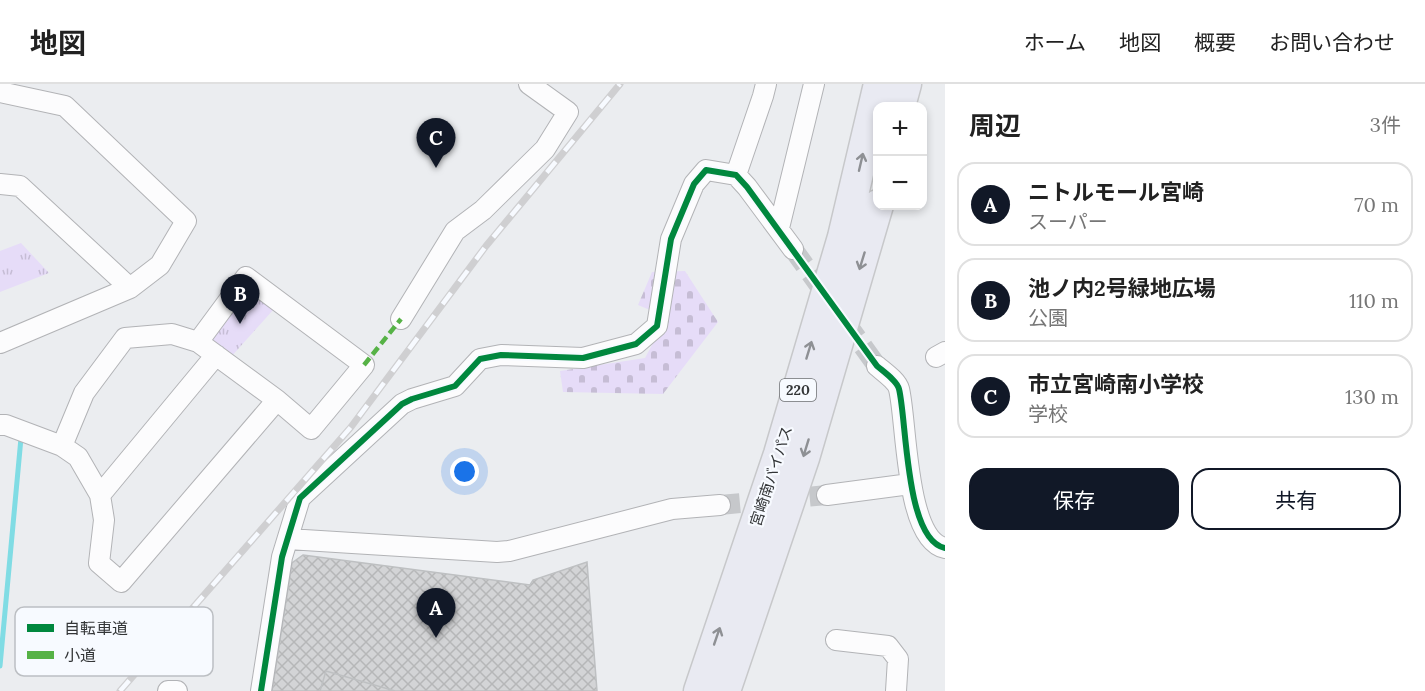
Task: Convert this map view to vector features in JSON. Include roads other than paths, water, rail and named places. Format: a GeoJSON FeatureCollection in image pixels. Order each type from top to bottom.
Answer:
{"type":"FeatureCollection","features":[{"type":"Feature","properties":{"kind":"highway","name":"宮崎南バイパス"},"geometry":{"type":"LineString","coordinates":[[699,691],[779,454],[843,237],[879,84]]}},
{"type":"Feature","properties":{"kind":"highway"},"geometry":{"type":"LineString","coordinates":[[901,102],[906,84]]}},
{"type":"Feature","properties":{"kind":"highway","name":"宮崎南バイパス"},"geometry":{"type":"LineString","coordinates":[[725,691],[804,458],[877,210]]}},
{"type":"Feature","properties":{"kind":"street"},"geometry":{"type":"LineString","coordinates":[[401,319],[455,231],[483,210],[545,149],[568,112],[529,84]]}},
{"type":"Feature","properties":{"kind":"street"},"geometry":{"type":"LineString","coordinates":[[735,175],[764,96],[766,84]]}},
{"type":"Feature","properties":{"kind":"street"},"geometry":{"type":"LineString","coordinates":[[779,228],[814,84]]}},
{"type":"Feature","properties":{"kind":"street"},"geometry":{"type":"LineString","coordinates":[[0,92],[65,106],[186,221],[160,265],[130,288],[0,343]]}},
{"type":"Feature","properties":{"kind":"street"},"geometry":{"type":"LineString","coordinates":[[261,691],[282,557],[300,498],[402,404],[455,386],[480,359],[501,355],[583,358],[636,344],[657,326],[671,239],[694,184],[706,170],[735,175],[747,187],[793,249]]}},
{"type":"Feature","properties":{"kind":"street"},"geometry":{"type":"LineString","coordinates":[[0,184],[20,186],[130,288]]}},
{"type":"Feature","properties":{"kind":"street"},"geometry":{"type":"LineString","coordinates":[[63,446],[84,393],[125,338],[172,334],[198,342],[277,400],[311,429],[364,365],[246,277],[198,342]]}},
{"type":"Feature","properties":{"kind":"street"},"geometry":{"type":"LineString","coordinates":[[100,495],[216,355]]}},
{"type":"Feature","properties":{"kind":"street"},"geometry":{"type":"LineString","coordinates":[[877,366],[898,387],[910,484],[926,533],[939,547],[945,548]]}},
{"type":"Feature","properties":{"kind":"street"},"geometry":{"type":"LineString","coordinates":[[0,425],[6,424],[63,446],[78,457],[100,495],[104,520],[99,563],[121,582],[277,400]]}},
{"type":"Feature","properties":{"kind":"street"},"geometry":{"type":"LineString","coordinates":[[827,495],[910,484]]}},
{"type":"Feature","properties":{"kind":"street"},"geometry":{"type":"LineString","coordinates":[[288,539],[497,552],[509,551],[672,509],[720,505]]}},
{"type":"Feature","properties":{"kind":"street"},"geometry":{"type":"LineString","coordinates":[[836,640],[888,646],[898,659],[896,691]]}},
{"type":"Feature","properties":{"kind":"street"},"geometry":{"type":"LineString","coordinates":[[168,691],[177,691]]}},
{"type":"Feature","properties":{"kind":"waterway"},"geometry":{"type":"LineString","coordinates":[[0,666],[21,438]]}},
{"type":"Feature","properties":{"kind":"tunnel"},"geometry":{"type":"LineString","coordinates":[[793,249],[877,366]]}},
{"type":"Feature","properties":{"kind":"tunnel"},"geometry":{"type":"LineString","coordinates":[[720,505],[827,495]]}},
{"type":"Feature","properties":{"kind":"railway"},"geometry":{"type":"LineString","coordinates":[[194,607],[351,427],[486,246],[620,84]]}},
{"type":"Feature","properties":{"kind":"railway"},"geometry":{"type":"LineString","coordinates":[[120,691],[133,676]]}},
{"type":"Feature","properties":{"kind":"place","name":"市立宮崎南小学校"},"geometry":{"type":"Point","coordinates":[436,168]}},
{"type":"Feature","properties":{"kind":"place","name":"池ノ内2号緑地広場"},"geometry":{"type":"Point","coordinates":[240,324]}},
{"type":"Feature","properties":{"kind":"place","name":"ニトルモール宮崎"},"geometry":{"type":"Point","coordinates":[436,638]}}]}
